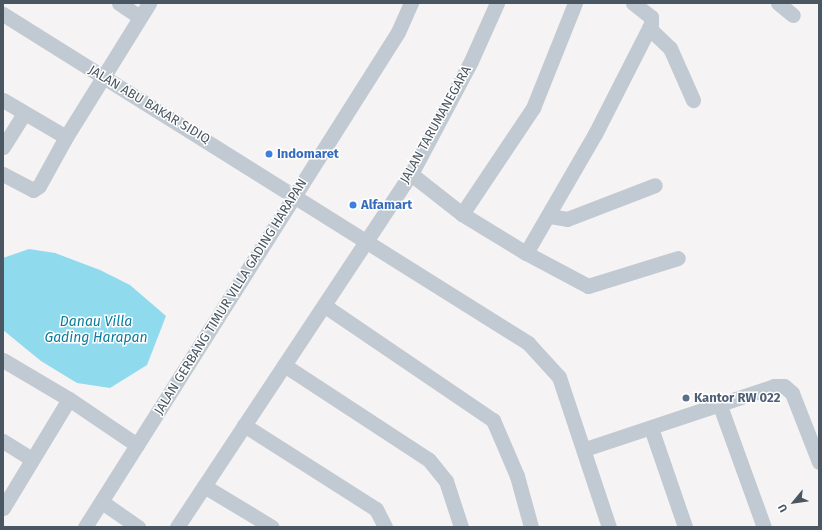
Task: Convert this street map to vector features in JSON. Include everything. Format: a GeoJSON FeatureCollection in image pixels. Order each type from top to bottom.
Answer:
{"type":"FeatureCollection","features":[{"type":"Feature","properties":{"kind":"street"},"geometry":{"type":"LineString","coordinates":[[119,3],[140,17]]}},
{"type":"Feature","properties":{"kind":"street"},"geometry":{"type":"LineString","coordinates":[[3,174],[33,190],[39,186],[102,77],[149,3]]}},
{"type":"Feature","properties":{"kind":"street","name":"JALAN GERBANG TIMUR VILLA GADING HARAPAN"},"geometry":{"type":"LineString","coordinates":[[85,527],[398,32],[411,3]]}},
{"type":"Feature","properties":{"kind":"street","name":"JALAN TARUMANEGARA"},"geometry":{"type":"LineString","coordinates":[[177,527],[284,365],[325,306],[365,242],[411,174],[471,61],[497,3]]}},
{"type":"Feature","properties":{"kind":"street"},"geometry":{"type":"LineString","coordinates":[[462,214],[533,108],[575,3]]}},
{"type":"Feature","properties":{"kind":"street"},"geometry":{"type":"LineString","coordinates":[[526,253],[550,216],[595,134],[649,28],[651,17],[633,3]]}},
{"type":"Feature","properties":{"kind":"street"},"geometry":{"type":"LineString","coordinates":[[778,3],[793,16]]}},
{"type":"Feature","properties":{"kind":"street","name":"JALAN ABU BAKAR SIDIQ"},"geometry":{"type":"LineString","coordinates":[[3,14],[528,343],[559,377],[585,449],[609,527]]}},
{"type":"Feature","properties":{"kind":"street"},"geometry":{"type":"LineString","coordinates":[[649,28],[670,48],[693,100]]}},
{"type":"Feature","properties":{"kind":"street"},"geometry":{"type":"LineString","coordinates":[[3,100],[24,114],[66,137]]}},
{"type":"Feature","properties":{"kind":"street"},"geometry":{"type":"LineString","coordinates":[[3,147],[24,114]]}},
{"type":"Feature","properties":{"kind":"street"},"geometry":{"type":"LineString","coordinates":[[411,174],[462,214],[526,253],[582,284],[592,286],[678,258]]}},
{"type":"Feature","properties":{"kind":"street"},"geometry":{"type":"LineString","coordinates":[[550,216],[567,219],[655,185]]}},
{"type":"Feature","properties":{"kind":"street"},"geometry":{"type":"LineString","coordinates":[[325,306],[493,420],[516,476],[531,527]]}},
{"type":"Feature","properties":{"kind":"street"},"geometry":{"type":"LineString","coordinates":[[3,360],[137,444]]}},
{"type":"Feature","properties":{"kind":"street"},"geometry":{"type":"LineString","coordinates":[[284,365],[430,460],[446,481],[461,527]]}},
{"type":"Feature","properties":{"kind":"street"},"geometry":{"type":"LineString","coordinates":[[585,449],[651,428],[719,403],[774,386],[784,386],[792,392],[819,462]]}},
{"type":"Feature","properties":{"kind":"street"},"geometry":{"type":"LineString","coordinates":[[3,508],[69,400]]}},
{"type":"Feature","properties":{"kind":"street"},"geometry":{"type":"LineString","coordinates":[[719,403],[764,527]]}},
{"type":"Feature","properties":{"kind":"street"},"geometry":{"type":"LineString","coordinates":[[244,425],[376,509],[385,527]]}},
{"type":"Feature","properties":{"kind":"street"},"geometry":{"type":"LineString","coordinates":[[651,428],[685,527]]}},
{"type":"Feature","properties":{"kind":"street"},"geometry":{"type":"LineString","coordinates":[[3,441],[32,459]]}},
{"type":"Feature","properties":{"kind":"street"},"geometry":{"type":"LineString","coordinates":[[204,486],[272,527]]}},
{"type":"Feature","properties":{"kind":"street"},"geometry":{"type":"LineString","coordinates":[[102,502],[138,527]]}},
{"type":"Feature","properties":{"kind":"water","name":"Danau Villa Gading Harapan"},"geometry":{"type":"Polygon","coordinates":[[[29,249],[55,253],[100,270],[130,285],[166,316],[147,365],[110,388],[77,383],[41,361],[3,330],[3,258],[29,249]]]}},
{"type":"Feature","properties":{"kind":"place","name":"Indomaret"},"geometry":{"type":"Point","coordinates":[269,154]}},
{"type":"Feature","properties":{"kind":"place","name":"Alfamart"},"geometry":{"type":"Point","coordinates":[353,205]}},
{"type":"Feature","properties":{"kind":"place","name":"Kantor RW 022"},"geometry":{"type":"Point","coordinates":[686,398]}}]}
